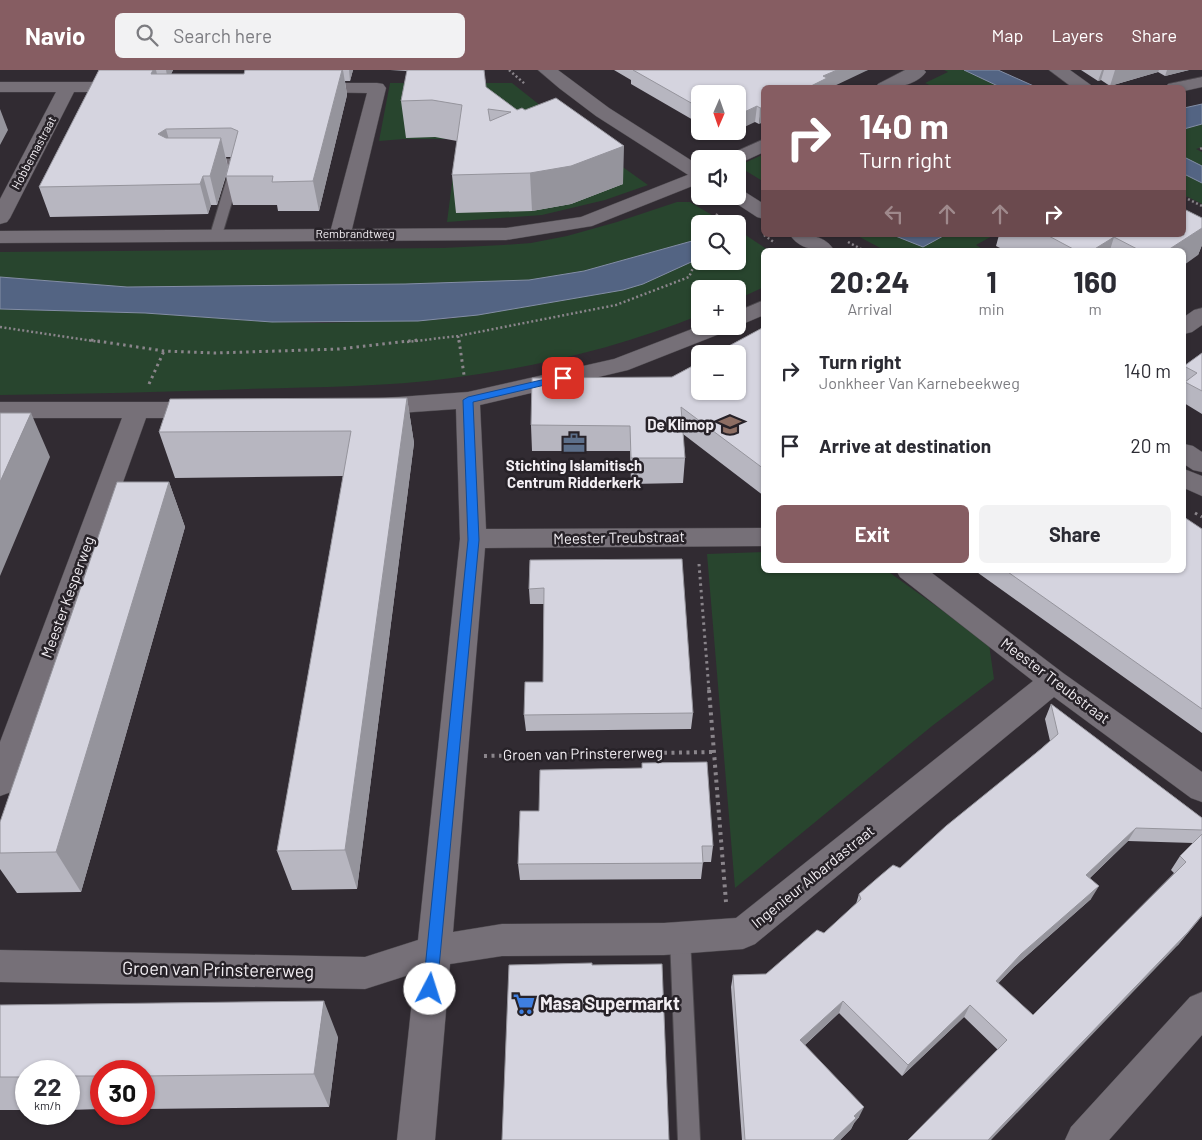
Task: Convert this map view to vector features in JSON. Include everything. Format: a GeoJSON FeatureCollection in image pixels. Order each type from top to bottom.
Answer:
{"type":"FeatureCollection","features":[{"type":"Feature","properties":{"kind":"street"},"geometry":{"type":"LineString","coordinates":[[547,70],[568,88],[628,130],[691,169]]}},
{"type":"Feature","properties":{"kind":"street"},"geometry":{"type":"LineString","coordinates":[[1058,70],[1081,85]]}},
{"type":"Feature","properties":{"kind":"street"},"geometry":{"type":"LineString","coordinates":[[890,85],[917,71]]}},
{"type":"Feature","properties":{"kind":"street"},"geometry":{"type":"LineString","coordinates":[[1186,85],[1202,82]]}},
{"type":"Feature","properties":{"kind":"street"},"geometry":{"type":"LineString","coordinates":[[0,87],[144,87]]}},
{"type":"Feature","properties":{"kind":"street","name":"Hobbemastraat"},"geometry":{"type":"LineString","coordinates":[[0,218],[68,87]]}},
{"type":"Feature","properties":{"kind":"street"},"geometry":{"type":"LineString","coordinates":[[289,88],[376,88],[340,234]]}},
{"type":"Feature","properties":{"kind":"street"},"geometry":{"type":"LineString","coordinates":[[746,154],[761,146]]}},
{"type":"Feature","properties":{"kind":"street","name":"Rembrandtweg"},"geometry":{"type":"LineString","coordinates":[[0,238],[506,234],[585,222],[675,188],[691,180]]}},
{"type":"Feature","properties":{"kind":"street"},"geometry":{"type":"LineString","coordinates":[[746,201],[761,211]]}},
{"type":"Feature","properties":{"kind":"street"},"geometry":{"type":"LineString","coordinates":[[803,237],[821,248]]}},
{"type":"Feature","properties":{"kind":"street"},"geometry":{"type":"LineString","coordinates":[[746,315],[761,308]]}},
{"type":"Feature","properties":{"kind":"street"},"geometry":{"type":"LineString","coordinates":[[1186,327],[1202,315]]}},
{"type":"Feature","properties":{"kind":"street"},"geometry":{"type":"LineString","coordinates":[[353,407],[468,400],[620,365],[697,335]]}},
{"type":"Feature","properties":{"kind":"street"},"geometry":{"type":"LineString","coordinates":[[416,1140],[474,540],[468,400]]}},
{"type":"Feature","properties":{"kind":"street"},"geometry":{"type":"LineString","coordinates":[[0,410],[137,411],[225,409]]}},
{"type":"Feature","properties":{"kind":"street","name":"Meester Kesperweg"},"geometry":{"type":"LineString","coordinates":[[0,783],[137,411]]}},
{"type":"Feature","properties":{"kind":"street"},"geometry":{"type":"LineString","coordinates":[[1186,453],[1202,464]]}},
{"type":"Feature","properties":{"kind":"street"},"geometry":{"type":"LineString","coordinates":[[1186,479],[1202,487]]}},
{"type":"Feature","properties":{"kind":"street","name":"Meester Treubstraat"},"geometry":{"type":"LineString","coordinates":[[474,540],[761,537]]}},
{"type":"Feature","properties":{"kind":"street","name":"Meester Treubstraat"},"geometry":{"type":"LineString","coordinates":[[913,573],[1053,681],[1202,789]]}},
{"type":"Feature","properties":{"kind":"street","name":"Ingenieur Albardastraat"},"geometry":{"type":"LineString","coordinates":[[433,951],[502,940],[680,938],[743,933],[1053,681]]}},
{"type":"Feature","properties":{"kind":"street","name":"Groen van Prinstererweg"},"geometry":{"type":"LineString","coordinates":[[0,966],[365,973],[433,951]]}},
{"type":"Feature","properties":{"kind":"street"},"geometry":{"type":"LineString","coordinates":[[1084,1140],[1202,1009]]}},
{"type":"Feature","properties":{"kind":"lane"},"geometry":{"type":"LineString","coordinates":[[192,162],[238,162],[216,235]]}},
{"type":"Feature","properties":{"kind":"lane"},"geometry":{"type":"LineString","coordinates":[[680,938],[689,1140]]}},
{"type":"Feature","properties":{"kind":"path"},"geometry":{"type":"LineString","coordinates":[[1186,198],[1202,206]]}},
{"type":"Feature","properties":{"kind":"path"},"geometry":{"type":"LineString","coordinates":[[717,215],[720,207]]}},
{"type":"Feature","properties":{"kind":"path"},"geometry":{"type":"LineString","coordinates":[[0,327],[164,351],[216,353],[339,349],[458,336],[616,305],[688,277],[691,270]]}},
{"type":"Feature","properties":{"kind":"path"},"geometry":{"type":"LineString","coordinates":[[458,336],[468,400]]}},
{"type":"Feature","properties":{"kind":"path"},"geometry":{"type":"LineString","coordinates":[[137,411],[164,351]]}},
{"type":"Feature","properties":{"kind":"path"},"geometry":{"type":"LineString","coordinates":[[697,537],[728,935]]}},
{"type":"Feature","properties":{"kind":"path","name":"Groen van Prinstererweg"},"geometry":{"type":"LineString","coordinates":[[452,756],[714,752]]}},
{"type":"Feature","properties":{"kind":"green space"},"geometry":{"type":"Polygon","coordinates":[[[944,70],[964,70],[996,85],[930,85],[925,83],[948,72],[944,70]]]}},
{"type":"Feature","properties":{"kind":"green space"},"geometry":{"type":"Polygon","coordinates":[[[390,83],[512,83],[575,133],[648,185],[605,200],[542,215],[447,222],[455,160],[460,139],[379,141],[390,83]]]}},
{"type":"Feature","properties":{"kind":"green space"},"geometry":{"type":"Polygon","coordinates":[[[1202,124],[1202,147],[1196,149],[1202,152],[1202,166],[1186,158],[1186,128],[1202,124]]]}},
{"type":"Feature","properties":{"kind":"green space"},"geometry":{"type":"Polygon","coordinates":[[[761,155],[761,180],[746,171],[746,162],[761,155]]]}},
{"type":"Feature","properties":{"kind":"green space"},"geometry":{"type":"Polygon","coordinates":[[[1186,175],[1202,183],[1202,204],[1186,196],[1186,175]]]}},
{"type":"Feature","properties":{"kind":"green space"},"geometry":{"type":"Polygon","coordinates":[[[677,202],[690,202],[691,205],[695,205],[712,215],[691,215],[691,241],[584,271],[529,280],[405,284],[127,287],[0,277],[0,252],[443,248],[531,243],[567,236],[677,202]]]}},
{"type":"Feature","properties":{"kind":"green space"},"geometry":{"type":"Polygon","coordinates":[[[746,235],[765,248],[761,248],[761,288],[746,295],[746,280],[691,280],[691,318],[609,346],[516,368],[452,378],[376,385],[0,395],[0,309],[145,313],[272,322],[324,323],[448,319],[643,284],[691,262],[691,270],[746,270],[746,235]]]}},
{"type":"Feature","properties":{"kind":"green space"},"geometry":{"type":"Polygon","coordinates":[[[860,237],[898,237],[923,247],[941,237],[990,237],[976,245],[981,248],[880,248],[860,237]]]}},
{"type":"Feature","properties":{"kind":"green space"},"geometry":{"type":"Polygon","coordinates":[[[761,552],[761,573],[890,573],[989,644],[994,679],[932,726],[735,888],[707,554],[761,552]]]}},
{"type":"Feature","properties":{"kind":"water"},"geometry":{"type":"Polygon","coordinates":[[[964,70],[998,70],[1032,85],[996,85],[964,70]]]}},
{"type":"Feature","properties":{"kind":"water"},"geometry":{"type":"Polygon","coordinates":[[[1202,104],[1202,124],[1186,128],[1186,108],[1202,104]]]}},
{"type":"Feature","properties":{"kind":"water"},"geometry":{"type":"Polygon","coordinates":[[[1186,158],[1202,166],[1202,183],[1186,175],[1186,158]]]}},
{"type":"Feature","properties":{"kind":"water"},"geometry":{"type":"Polygon","coordinates":[[[898,237],[941,237],[923,247],[898,237]]]}},
{"type":"Feature","properties":{"kind":"water"},"geometry":{"type":"Polygon","coordinates":[[[691,241],[691,262],[643,284],[623,290],[478,315],[418,321],[272,322],[145,313],[0,309],[0,277],[127,287],[405,284],[529,280],[584,271],[691,241]]]}},
{"type":"Feature","properties":{"kind":"building"},"geometry":{"type":"Polygon","coordinates":[[[99,70],[153,70],[151,74],[244,74],[245,70],[342,70],[313,181],[272,182],[273,176],[226,176],[238,131],[231,128],[166,129],[158,134],[166,138],[221,138],[210,176],[203,176],[200,184],[39,187],[99,70]]]}},
{"type":"Feature","properties":{"kind":"building"},"geometry":{"type":"Polygon","coordinates":[[[407,70],[484,70],[486,87],[517,110],[522,108],[525,110],[556,98],[624,146],[571,166],[530,173],[452,175],[462,105],[432,100],[401,101],[407,70]],[[488,109],[490,121],[511,112],[488,109]]]}},
{"type":"Feature","properties":{"kind":"building"},"geometry":{"type":"Polygon","coordinates":[[[633,70],[837,70],[823,76],[827,78],[813,85],[761,85],[761,108],[757,106],[746,111],[746,85],[691,85],[691,103],[633,70]]]}},
{"type":"Feature","properties":{"kind":"building"},"geometry":{"type":"Polygon","coordinates":[[[1186,210],[1202,218],[1202,228],[1171,248],[1135,248],[1114,237],[1186,237],[1186,210]]]}},
{"type":"Feature","properties":{"kind":"building"},"geometry":{"type":"Polygon","coordinates":[[[1051,237],[1114,237],[1096,248],[1071,248],[1051,237]]]}},
{"type":"Feature","properties":{"kind":"building"},"geometry":{"type":"Polygon","coordinates":[[[761,329],[761,467],[681,407],[685,458],[631,458],[630,426],[531,425],[532,378],[672,377],[691,367],[691,400],[746,400],[746,345],[731,345],[761,329]]]}},
{"type":"Feature","properties":{"kind":"building"},"geometry":{"type":"Polygon","coordinates":[[[1202,353],[1202,391],[1186,383],[1197,373],[1186,367],[1186,365],[1202,353]]]}},
{"type":"Feature","properties":{"kind":"building"},"geometry":{"type":"Polygon","coordinates":[[[407,398],[345,850],[277,851],[351,431],[159,432],[170,399],[407,398]]]}},
{"type":"Feature","properties":{"kind":"building"},"geometry":{"type":"Polygon","coordinates":[[[0,413],[31,413],[0,482],[0,413]]]}},
{"type":"Feature","properties":{"kind":"building"},"geometry":{"type":"Polygon","coordinates":[[[117,482],[169,482],[56,852],[0,853],[0,822],[117,482]]]}},
{"type":"Feature","properties":{"kind":"building"},"geometry":{"type":"Polygon","coordinates":[[[1186,518],[1202,529],[1202,709],[1009,573],[1186,573],[1186,518]]]}},
{"type":"Feature","properties":{"kind":"building"},"geometry":{"type":"Polygon","coordinates":[[[682,559],[693,713],[524,715],[525,682],[543,682],[544,588],[529,589],[530,560],[682,559]]]}},
{"type":"Feature","properties":{"kind":"building"},"geometry":{"type":"Polygon","coordinates":[[[1051,704],[1202,818],[1202,830],[1136,828],[1086,875],[1099,886],[1021,954],[996,981],[1033,1015],[1186,862],[1180,856],[1202,834],[1202,915],[1188,932],[988,1140],[908,1140],[1007,1040],[970,1005],[908,1065],[843,1001],[800,1040],[864,1107],[854,1116],[856,1118],[833,1140],[745,1140],[733,975],[766,974],[817,930],[824,933],[861,899],[859,894],[881,875],[893,865],[900,868],[946,826],[1041,749],[1058,734],[1051,704]]]}},
{"type":"Feature","properties":{"kind":"building"},"geometry":{"type":"Polygon","coordinates":[[[707,762],[713,846],[702,846],[703,863],[518,864],[520,811],[539,811],[540,770],[642,768],[642,763],[707,762]]]}},
{"type":"Feature","properties":{"kind":"building"},"geometry":{"type":"Polygon","coordinates":[[[592,963],[592,965],[662,964],[669,1140],[502,1140],[509,965],[592,963]]]}},
{"type":"Feature","properties":{"kind":"building"},"geometry":{"type":"Polygon","coordinates":[[[324,1001],[314,1074],[155,1076],[155,1060],[90,1060],[90,1076],[80,1076],[80,1060],[15,1060],[15,1077],[0,1077],[0,1005],[324,1001]]]}},
{"type":"Feature","properties":{"kind":"place","name":"De Klimop"},"geometry":{"type":"Point","coordinates":[730,425]}},
{"type":"Feature","properties":{"kind":"place","name":"Stichting Islamitisch Centrum Ridderkerk"},"geometry":{"type":"Point","coordinates":[574,443]}},
{"type":"Feature","properties":{"kind":"place","name":"Masa Supermarkt"},"geometry":{"type":"Point","coordinates":[524,1004]}},
{"type":"Feature","properties":{"kind":"route"},"geometry":{"type":"LineString","coordinates":[[430,989],[474,540],[468,400],[563,378]]}}]}
